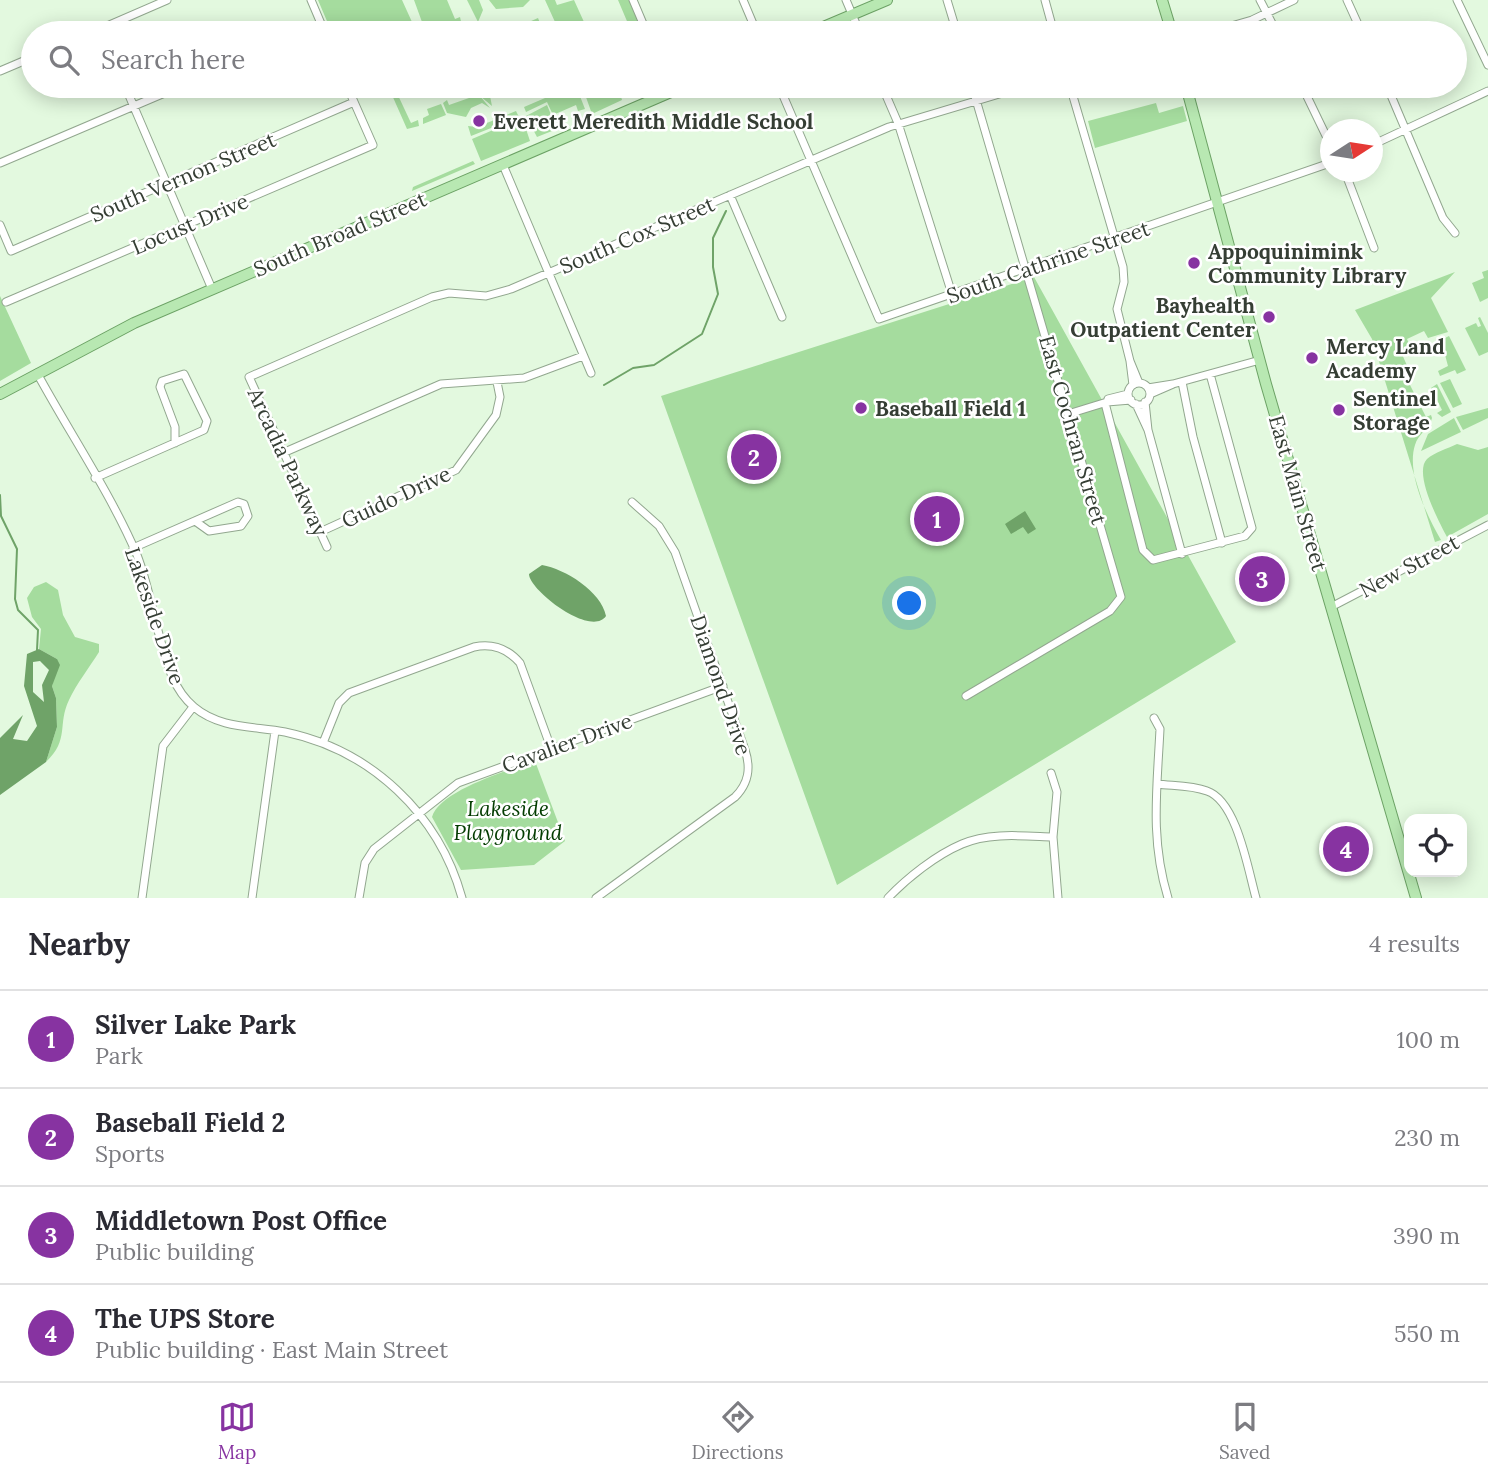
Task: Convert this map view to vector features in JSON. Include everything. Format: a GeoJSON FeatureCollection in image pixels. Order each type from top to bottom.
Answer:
{"type":"FeatureCollection","features":[{"type":"Feature","properties":{"kind":"main road"},"geometry":{"type":"LineString","coordinates":[[838,21],[887,0]]}},
{"type":"Feature","properties":{"kind":"main road"},"geometry":{"type":"LineString","coordinates":[[1162,0],[1168,21]]}},
{"type":"Feature","properties":{"kind":"main road","name":"South Broad Street"},"geometry":{"type":"LineString","coordinates":[[0,394],[134,323],[650,98]]}},
{"type":"Feature","properties":{"kind":"main road","name":"East Main Street"},"geometry":{"type":"LineString","coordinates":[[1189,98],[1260,360],[1416,898]]}},
{"type":"Feature","properties":{"kind":"street"},"geometry":{"type":"LineString","coordinates":[[123,21],[167,0]]}},
{"type":"Feature","properties":{"kind":"street"},"geometry":{"type":"LineString","coordinates":[[311,0],[320,21]]}},
{"type":"Feature","properties":{"kind":"street"},"geometry":{"type":"LineString","coordinates":[[633,0],[643,21]]}},
{"type":"Feature","properties":{"kind":"street"},"geometry":{"type":"LineString","coordinates":[[743,0],[752,21]]}},
{"type":"Feature","properties":{"kind":"street"},"geometry":{"type":"LineString","coordinates":[[846,0],[855,21]]}},
{"type":"Feature","properties":{"kind":"street"},"geometry":{"type":"LineString","coordinates":[[947,0],[953,21]]}},
{"type":"Feature","properties":{"kind":"street"},"geometry":{"type":"LineString","coordinates":[[1045,0],[1051,21]]}},
{"type":"Feature","properties":{"kind":"street"},"geometry":{"type":"LineString","coordinates":[[1260,0],[1271,21]]}},
{"type":"Feature","properties":{"kind":"street"},"geometry":{"type":"LineString","coordinates":[[1243,21],[1294,0]]}},
{"type":"Feature","properties":{"kind":"street"},"geometry":{"type":"LineString","coordinates":[[1347,0],[1357,21]]}},
{"type":"Feature","properties":{"kind":"street"},"geometry":{"type":"LineString","coordinates":[[1457,0],[1488,65]]}},
{"type":"Feature","properties":{"kind":"street"},"geometry":{"type":"LineString","coordinates":[[0,71],[21,62]]}},
{"type":"Feature","properties":{"kind":"street"},"geometry":{"type":"LineString","coordinates":[[1383,140],[1488,91]]}},
{"type":"Feature","properties":{"kind":"street"},"geometry":{"type":"LineString","coordinates":[[130,98],[212,289]]}},
{"type":"Feature","properties":{"kind":"street"},"geometry":{"type":"LineString","coordinates":[[0,163],[153,98]]}},
{"type":"Feature","properties":{"kind":"street"},"geometry":{"type":"LineString","coordinates":[[352,98],[354,103]]}},
{"type":"Feature","properties":{"kind":"street"},"geometry":{"type":"LineString","coordinates":[[784,98],[811,160]]}},
{"type":"Feature","properties":{"kind":"street"},"geometry":{"type":"LineString","coordinates":[[887,98],[898,123],[952,294]]}},
{"type":"Feature","properties":{"kind":"street","name":"South Cox Street"},"geometry":{"type":"LineString","coordinates":[[249,377],[432,297],[449,293],[485,296],[550,273],[898,123],[983,98]]}},
{"type":"Feature","properties":{"kind":"street"},"geometry":{"type":"LineString","coordinates":[[1074,98],[1124,275],[1118,316],[1136,384],[1132,399],[1148,430]]}},
{"type":"Feature","properties":{"kind":"street"},"geometry":{"type":"LineString","coordinates":[[1308,98],[1320,122]]}},
{"type":"Feature","properties":{"kind":"street"},"geometry":{"type":"LineString","coordinates":[[1392,98],[1443,218],[1455,233]]}},
{"type":"Feature","properties":{"kind":"street","name":"East Cochran Street"},"geometry":{"type":"LineString","coordinates":[[966,696],[1110,611],[1120,602],[1121,593],[976,100]]}},
{"type":"Feature","properties":{"kind":"street","name":"Locust Drive"},"geometry":{"type":"LineString","coordinates":[[6,302],[373,145],[354,103]]}},
{"type":"Feature","properties":{"kind":"street","name":"South Vernon Street"},"geometry":{"type":"LineString","coordinates":[[0,225],[12,251],[354,103]]}},
{"type":"Feature","properties":{"kind":"street","name":"South Cathrine Street"},"geometry":{"type":"LineString","coordinates":[[811,160],[878,320],[1320,167]]}},
{"type":"Feature","properties":{"kind":"street"},"geometry":{"type":"LineString","coordinates":[[503,164],[591,373]]}},
{"type":"Feature","properties":{"kind":"street"},"geometry":{"type":"LineString","coordinates":[[1349,182],[1374,248]]}},
{"type":"Feature","properties":{"kind":"street"},"geometry":{"type":"LineString","coordinates":[[730,195],[782,317]]}},
{"type":"Feature","properties":{"kind":"street"},"geometry":{"type":"LineString","coordinates":[[285,452],[441,384],[524,378],[583,356]]}},
{"type":"Feature","properties":{"kind":"street"},"geometry":{"type":"LineString","coordinates":[[1136,384],[1149,391],[1260,360]]}},
{"type":"Feature","properties":{"kind":"street"},"geometry":{"type":"LineString","coordinates":[[95,478],[176,443],[204,430],[207,421],[184,374],[162,381],[160,387],[175,426],[176,443]]}},
{"type":"Feature","properties":{"kind":"street"},"geometry":{"type":"LineString","coordinates":[[1106,402],[1143,550],[1153,560],[1182,554],[1245,537],[1252,528],[1210,374]]}},
{"type":"Feature","properties":{"kind":"street"},"geometry":{"type":"LineString","coordinates":[[0,399],[38,376]]}},
{"type":"Feature","properties":{"kind":"street","name":"Lakeside Drive"},"geometry":{"type":"LineString","coordinates":[[38,376],[133,548],[172,675],[193,707],[221,722],[323,743],[376,772],[419,812],[443,850],[462,898]]}},
{"type":"Feature","properties":{"kind":"street","name":"Arcadia Parkway"},"geometry":{"type":"LineString","coordinates":[[249,377],[327,547]]}},
{"type":"Feature","properties":{"kind":"street","name":"Guido Drive"},"geometry":{"type":"LineString","coordinates":[[320,532],[456,470],[496,415],[500,397],[497,382]]}},
{"type":"Feature","properties":{"kind":"street"},"geometry":{"type":"LineString","coordinates":[[1177,383],[1222,543]]}},
{"type":"Feature","properties":{"kind":"street"},"geometry":{"type":"LineString","coordinates":[[1149,391],[1145,402],[1148,430],[1182,554]]}},
{"type":"Feature","properties":{"kind":"street"},"geometry":{"type":"LineString","coordinates":[[1068,414],[1106,402],[1108,399],[1145,402]]}},
{"type":"Feature","properties":{"kind":"street"},"geometry":{"type":"LineString","coordinates":[[133,548],[238,502],[244,504],[248,516],[241,526],[209,531],[195,521]]}},
{"type":"Feature","properties":{"kind":"street","name":"Diamond Drive"},"geometry":{"type":"LineString","coordinates":[[596,898],[743,788],[748,773],[748,758],[670,543],[653,518],[632,502]]}},
{"type":"Feature","properties":{"kind":"street","name":"New Street"},"geometry":{"type":"LineString","coordinates":[[1331,607],[1488,525]]}},
{"type":"Feature","properties":{"kind":"street"},"geometry":{"type":"LineString","coordinates":[[323,743],[339,703],[349,693],[474,647],[488,645],[510,653],[520,663],[551,748]]}},
{"type":"Feature","properties":{"kind":"street","name":"Cavalier Drive"},"geometry":{"type":"LineString","coordinates":[[359,898],[369,856],[419,812],[458,783],[723,686]]}},
{"type":"Feature","properties":{"kind":"street"},"geometry":{"type":"LineString","coordinates":[[142,898],[163,746],[193,707]]}},
{"type":"Feature","properties":{"kind":"street"},"geometry":{"type":"LineString","coordinates":[[1154,718],[1160,729],[1154,838],[1158,865],[1168,898]]}},
{"type":"Feature","properties":{"kind":"street"},"geometry":{"type":"LineString","coordinates":[[252,898],[275,731]]}},
{"type":"Feature","properties":{"kind":"street"},"geometry":{"type":"LineString","coordinates":[[1051,773],[1057,792],[1053,837],[1058,898]]}},
{"type":"Feature","properties":{"kind":"street"},"geometry":{"type":"LineString","coordinates":[[1157,784],[1209,791],[1225,804],[1230,810],[1256,898]]}},
{"type":"Feature","properties":{"kind":"street"},"geometry":{"type":"LineString","coordinates":[[888,898],[903,882],[962,843],[998,836],[1053,837]]}},
{"type":"Feature","properties":{"kind":"green space"},"geometry":{"type":"Polygon","coordinates":[[[318,0],[402,0],[412,21],[327,21],[318,0]]]}},
{"type":"Feature","properties":{"kind":"green space"},"geometry":{"type":"Polygon","coordinates":[[[414,0],[447,0],[455,19],[460,17],[461,21],[422,21],[414,0]]]}},
{"type":"Feature","properties":{"kind":"green space"},"geometry":{"type":"Polygon","coordinates":[[[467,0],[479,0],[483,10],[478,21],[467,0]]]}},
{"type":"Feature","properties":{"kind":"green space"},"geometry":{"type":"Polygon","coordinates":[[[489,0],[530,0],[523,7],[496,9],[489,0]]]}},
{"type":"Feature","properties":{"kind":"green space"},"geometry":{"type":"Polygon","coordinates":[[[545,0],[555,0],[557,5],[574,0],[584,21],[555,21],[545,0]]]}},
{"type":"Feature","properties":{"kind":"green space"},"geometry":{"type":"Polygon","coordinates":[[[618,0],[630,0],[640,21],[627,21],[618,0]]]}},
{"type":"Feature","properties":{"kind":"green space"},"geometry":{"type":"Polygon","coordinates":[[[393,98],[399,98],[411,123],[418,120],[419,126],[407,129],[393,98]]]}},
{"type":"Feature","properties":{"kind":"green space"},"geometry":{"type":"Polygon","coordinates":[[[469,98],[482,98],[490,108],[482,103],[471,108],[466,117],[447,113],[443,103],[447,100],[449,105],[469,98]]]}},
{"type":"Feature","properties":{"kind":"green space"},"geometry":{"type":"Polygon","coordinates":[[[482,98],[490,98],[492,106],[482,98]]]}},
{"type":"Feature","properties":{"kind":"green space"},"geometry":{"type":"Polygon","coordinates":[[[545,98],[581,98],[585,109],[578,111],[576,105],[553,115],[547,102],[526,112],[524,107],[545,98]]]}},
{"type":"Feature","properties":{"kind":"green space"},"geometry":{"type":"Polygon","coordinates":[[[586,98],[621,98],[622,100],[592,114],[586,98]]]}},
{"type":"Feature","properties":{"kind":"green space"},"geometry":{"type":"Polygon","coordinates":[[[1156,103],[1159,113],[1183,106],[1187,121],[1095,148],[1088,121],[1156,103]]]}},
{"type":"Feature","properties":{"kind":"green space"},"geometry":{"type":"Polygon","coordinates":[[[441,104],[446,115],[423,124],[423,118],[429,115],[427,109],[441,104]]]}},
{"type":"Feature","properties":{"kind":"green space"},"geometry":{"type":"Polygon","coordinates":[[[547,105],[557,129],[537,137],[526,116],[547,105]]]}},
{"type":"Feature","properties":{"kind":"green space"},"geometry":{"type":"Polygon","coordinates":[[[516,111],[519,117],[471,136],[468,126],[477,127],[516,111]]]}},
{"type":"Feature","properties":{"kind":"green space"},"geometry":{"type":"Polygon","coordinates":[[[519,119],[523,120],[530,141],[481,161],[472,139],[519,119]]]}},
{"type":"Feature","properties":{"kind":"green space"},"geometry":{"type":"Polygon","coordinates":[[[473,161],[475,164],[412,191],[413,187],[473,161]]]}},
{"type":"Feature","properties":{"kind":"green space"},"geometry":{"type":"Polygon","coordinates":[[[1488,270],[1488,298],[1480,302],[1472,283],[1484,278],[1482,272],[1488,270]]]}},
{"type":"Feature","properties":{"kind":"green space"},"geometry":{"type":"Polygon","coordinates":[[[1455,272],[1431,298],[1448,332],[1428,338],[1424,331],[1407,339],[1411,349],[1401,352],[1409,370],[1404,373],[1426,417],[1431,415],[1432,418],[1415,445],[1415,477],[1372,339],[1355,310],[1455,272]]]}},
{"type":"Feature","properties":{"kind":"green space"},"geometry":{"type":"Polygon","coordinates":[[[1034,277],[1236,642],[837,885],[661,396],[1034,277]]]}},
{"type":"Feature","properties":{"kind":"green space"},"geometry":{"type":"Polygon","coordinates":[[[0,296],[31,363],[0,381],[0,296]]]}},
{"type":"Feature","properties":{"kind":"green space"},"geometry":{"type":"Polygon","coordinates":[[[1480,317],[1488,333],[1488,352],[1479,356],[1465,328],[1476,323],[1478,327],[1481,326],[1480,317]]]}},
{"type":"Feature","properties":{"kind":"green space"},"geometry":{"type":"Polygon","coordinates":[[[1449,336],[1466,370],[1457,374],[1455,370],[1440,376],[1438,371],[1448,366],[1441,340],[1449,336]]]}},
{"type":"Feature","properties":{"kind":"green space"},"geometry":{"type":"Polygon","coordinates":[[[1450,379],[1462,404],[1453,408],[1440,383],[1450,379]]]}},
{"type":"Feature","properties":{"kind":"green space"},"geometry":{"type":"Polygon","coordinates":[[[1437,384],[1451,412],[1442,417],[1437,413],[1442,410],[1431,388],[1437,384]]]}},
{"type":"Feature","properties":{"kind":"green space"},"geometry":{"type":"Polygon","coordinates":[[[1488,408],[1488,418],[1463,430],[1456,417],[1488,408]]]}},
{"type":"Feature","properties":{"kind":"green space"},"geometry":{"type":"Polygon","coordinates":[[[1454,418],[1461,432],[1421,451],[1428,434],[1454,418]]]}},
{"type":"Feature","properties":{"kind":"green space"},"geometry":{"type":"Polygon","coordinates":[[[1457,444],[1478,450],[1488,447],[1488,514],[1447,537],[1429,498],[1423,475],[1427,459],[1457,444]]]}},
{"type":"Feature","properties":{"kind":"green space"},"geometry":{"type":"Polygon","coordinates":[[[1423,504],[1430,519],[1441,540],[1435,542],[1423,504]]]}},
{"type":"Feature","properties":{"kind":"green space"},"geometry":{"type":"Polygon","coordinates":[[[46,582],[58,590],[63,615],[75,637],[99,644],[99,652],[69,700],[61,739],[46,762],[57,727],[56,698],[52,686],[57,659],[39,649],[41,629],[32,617],[27,598],[34,587],[46,582]]]}},
{"type":"Feature","properties":{"kind":"green space","name":"Lakeside Playground"},"geometry":{"type":"Polygon","coordinates":[[[535,761],[565,841],[534,865],[461,870],[432,817],[438,807],[448,798],[477,782],[535,761]]]}},
{"type":"Feature","properties":{"kind":"shaded area"},"geometry":{"type":"Polygon","coordinates":[[[1025,511],[1036,529],[1028,534],[1023,527],[1011,534],[1005,524],[1025,511]]]}},
{"type":"Feature","properties":{"kind":"shaded area"},"geometry":{"type":"Polygon","coordinates":[[[542,565],[571,576],[590,590],[603,607],[606,616],[598,621],[588,621],[575,617],[549,600],[529,574],[542,565]]]}},
{"type":"Feature","properties":{"kind":"shaded area"},"geometry":{"type":"Polygon","coordinates":[[[39,649],[57,659],[60,665],[52,686],[56,698],[57,727],[46,762],[0,795],[0,738],[23,715],[13,739],[27,741],[37,726],[24,686],[27,654],[39,649]],[[40,661],[33,662],[33,692],[44,702],[42,685],[49,670],[40,661]]]}},
{"type":"Feature","properties":{"kind":"waterway"},"geometry":{"type":"LineString","coordinates":[[604,385],[633,368],[654,365],[702,334],[718,294],[713,267],[713,238],[726,211]]}},
{"type":"Feature","properties":{"kind":"waterway"},"geometry":{"type":"LineString","coordinates":[[0,495],[1,516],[17,549],[15,599],[18,610],[38,630],[37,650]]}},
{"type":"Feature","properties":{"kind":"place","name":"Everett Meredith Middle School"},"geometry":{"type":"Point","coordinates":[479,121]}},
{"type":"Feature","properties":{"kind":"place","name":"Appoquinimink Community Library"},"geometry":{"type":"Point","coordinates":[1194,263]}},
{"type":"Feature","properties":{"kind":"place","name":"Bayhealth Outpatient Center"},"geometry":{"type":"Point","coordinates":[1269,317]}},
{"type":"Feature","properties":{"kind":"place","name":"Mercy Land Academy"},"geometry":{"type":"Point","coordinates":[1312,358]}},
{"type":"Feature","properties":{"kind":"place","name":"Baseball Field 1"},"geometry":{"type":"Point","coordinates":[861,408]}},
{"type":"Feature","properties":{"kind":"place","name":"Sentinel Storage"},"geometry":{"type":"Point","coordinates":[1339,410]}},
{"type":"Feature","properties":{"kind":"place","name":"Baseball Field 2"},"geometry":{"type":"Point","coordinates":[754,457]}},
{"type":"Feature","properties":{"kind":"place","name":"Silver Lake Park"},"geometry":{"type":"Point","coordinates":[937,519]}},
{"type":"Feature","properties":{"kind":"place","name":"Middletown Post Office"},"geometry":{"type":"Point","coordinates":[1262,579]}},
{"type":"Feature","properties":{"kind":"place","name":"The UPS Store"},"geometry":{"type":"Point","coordinates":[1346,849]}}]}
